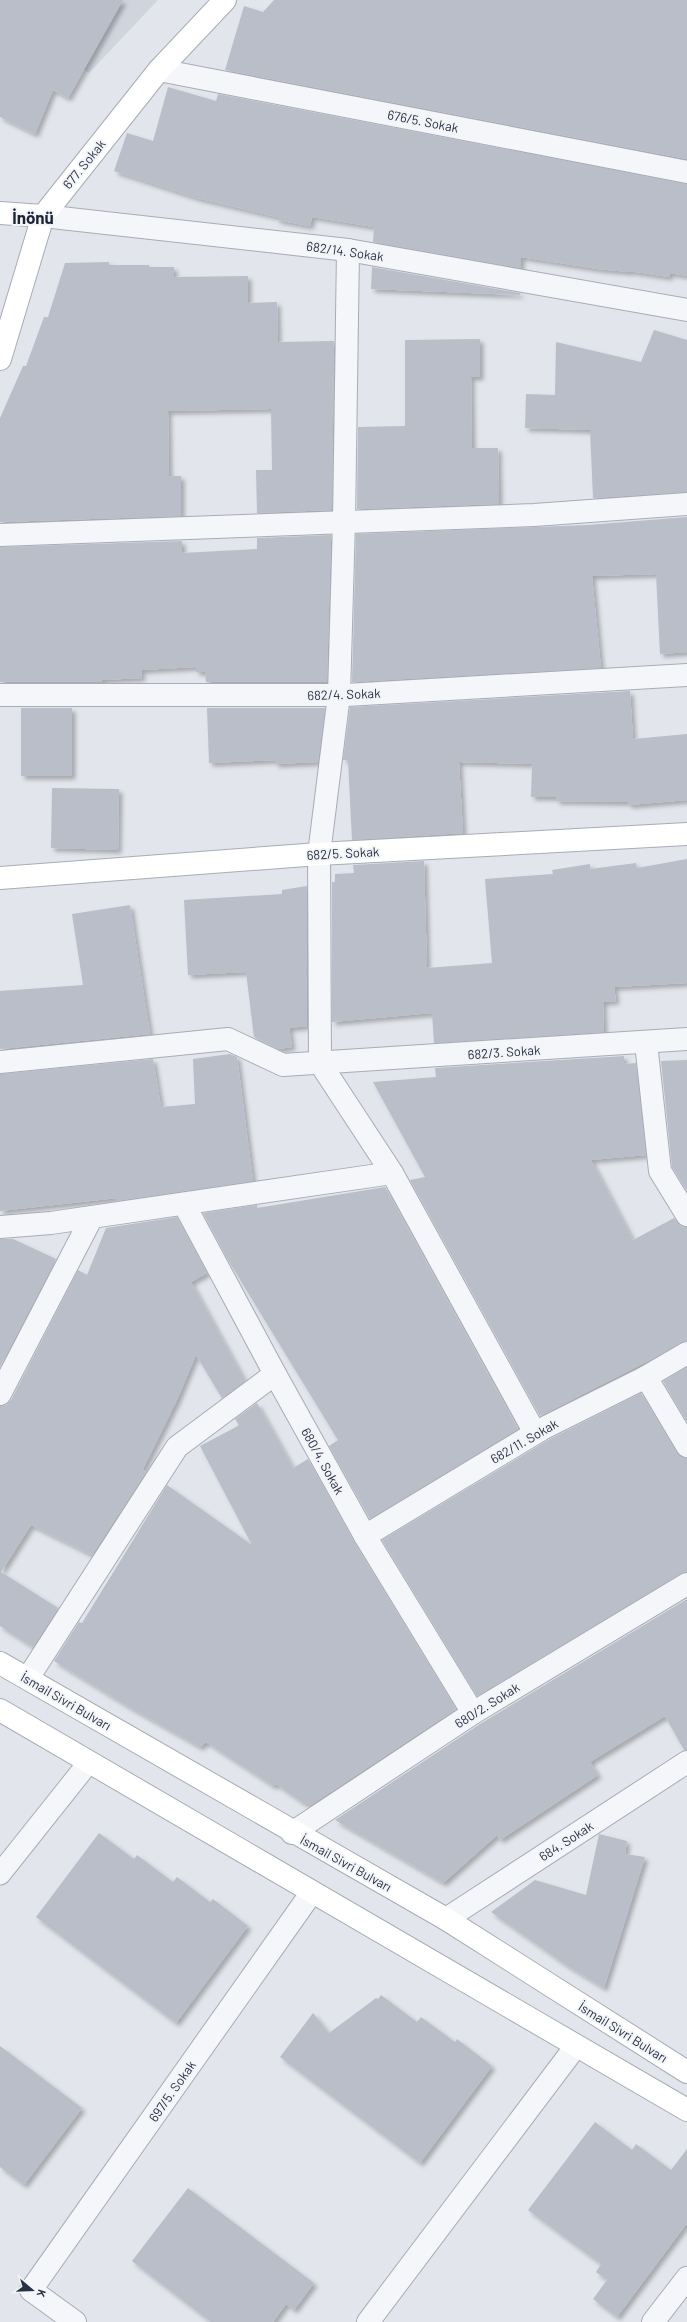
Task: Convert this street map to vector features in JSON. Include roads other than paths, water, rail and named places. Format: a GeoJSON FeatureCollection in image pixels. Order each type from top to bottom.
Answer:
{"type":"FeatureCollection","features":[{"type":"Feature","properties":{"kind":"main road","name":"677. Sokak"},"geometry":{"type":"LineString","coordinates":[[0,359],[43,216],[159,70],[225,0]]}},
{"type":"Feature","properties":{"kind":"main road","name":"682/14. Sokak"},"geometry":{"type":"LineString","coordinates":[[0,213],[43,216]]}},
{"type":"Feature","properties":{"kind":"main road","name":"682/5. Sokak"},"geometry":{"type":"LineString","coordinates":[[0,878],[319,854],[687,834]]}},
{"type":"Feature","properties":{"kind":"main road","name":"İsmail Sivri Bulvarı"},"geometry":{"type":"LineString","coordinates":[[0,1663],[292,1833],[446,1920],[687,2072]]}},
{"type":"Feature","properties":{"kind":"main road"},"geometry":{"type":"LineString","coordinates":[[0,1710],[687,2110]]}},
{"type":"Feature","properties":{"kind":"street","name":"676/5. Sokak"},"geometry":{"type":"LineString","coordinates":[[159,70],[687,172]]}},
{"type":"Feature","properties":{"kind":"street","name":"682/14. Sokak"},"geometry":{"type":"LineString","coordinates":[[43,216],[348,250],[687,310]]}},
{"type":"Feature","properties":{"kind":"street"},"geometry":{"type":"LineString","coordinates":[[348,250],[344,522],[339,695],[319,854],[320,1063],[392,1173],[535,1433]]}},
{"type":"Feature","properties":{"kind":"street"},"geometry":{"type":"LineString","coordinates":[[0,535],[534,515],[687,504]]}},
{"type":"Feature","properties":{"kind":"street","name":"682/4. Sokak"},"geometry":{"type":"LineString","coordinates":[[0,695],[339,695],[687,675]]}},
{"type":"Feature","properties":{"kind":"street","name":"682/3. Sokak"},"geometry":{"type":"LineString","coordinates":[[0,1062],[228,1039],[283,1065],[646,1043],[687,1039]]}},
{"type":"Feature","properties":{"kind":"street"},"geometry":{"type":"LineString","coordinates":[[646,1043],[660,1171],[687,1215]]}},
{"type":"Feature","properties":{"kind":"street"},"geometry":{"type":"LineString","coordinates":[[0,1227],[51,1223],[392,1173]]}},
{"type":"Feature","properties":{"kind":"street","name":"680/4. Sokak"},"geometry":{"type":"LineString","coordinates":[[184,1204],[274,1374],[365,1536],[473,1713]]}},
{"type":"Feature","properties":{"kind":"street"},"geometry":{"type":"LineString","coordinates":[[0,1394],[92,1217]]}},
{"type":"Feature","properties":{"kind":"street","name":"682/11. Sokak"},"geometry":{"type":"LineString","coordinates":[[365,1536],[535,1433],[646,1377],[687,1353]]}},
{"type":"Feature","properties":{"kind":"street"},"geometry":{"type":"LineString","coordinates":[[28,1678],[177,1447],[274,1374]]}},
{"type":"Feature","properties":{"kind":"street"},"geometry":{"type":"LineString","coordinates":[[646,1377],[687,1446]]}},
{"type":"Feature","properties":{"kind":"street","name":"680/2. Sokak"},"geometry":{"type":"LineString","coordinates":[[292,1833],[473,1713],[687,1584]]}},
{"type":"Feature","properties":{"kind":"street","name":"684. Sokak"},"geometry":{"type":"LineString","coordinates":[[446,1920],[687,1762]]}},
{"type":"Feature","properties":{"kind":"street","name":"697/5. Sokak"},"geometry":{"type":"LineString","coordinates":[[75,2322],[31,2290],[312,1892]]}},
{"type":"Feature","properties":{"kind":"street"},"geometry":{"type":"LineString","coordinates":[[368,2322],[576,2046]]}},
{"type":"Feature","properties":{"kind":"street"},"geometry":{"type":"LineString","coordinates":[[653,2322],[687,2278]]}},
{"type":"Feature","properties":{"kind":"lane"},"geometry":{"type":"LineString","coordinates":[[0,1874],[89,1762]]}},
{"type":"Feature","properties":{"kind":"district","name":"İnönü"},"geometry":{"type":"Point","coordinates":[33,218]}}]}
